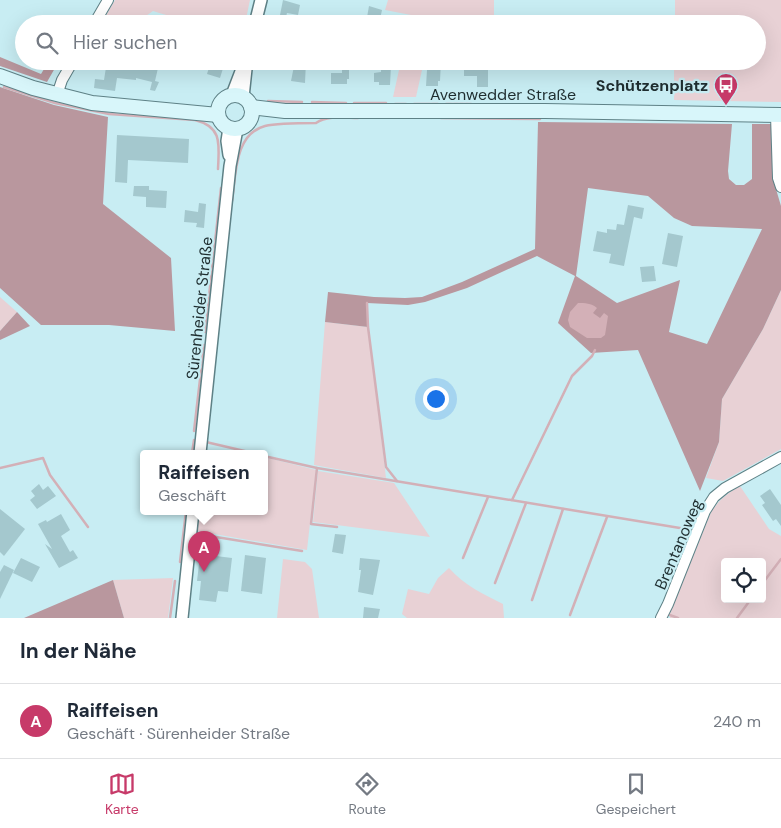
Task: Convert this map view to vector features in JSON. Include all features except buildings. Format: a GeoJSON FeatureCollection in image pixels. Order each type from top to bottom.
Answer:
{"type":"FeatureCollection","features":[{"type":"Feature","properties":{"kind":"main road"},"geometry":{"type":"LineString","coordinates":[[0,76],[57,95],[92,103],[173,110],[218,110]]}},
{"type":"Feature","properties":{"kind":"main road"},"geometry":{"type":"LineString","coordinates":[[222,100],[244,104],[243,127],[233,128],[224,125],[218,110],[222,100]]}},
{"type":"Feature","properties":{"kind":"main road","name":"Avenwedder Straße"},"geometry":{"type":"LineString","coordinates":[[244,104],[285,111],[536,111],[778,115]]}},
{"type":"Feature","properties":{"kind":"street"},"geometry":{"type":"LineString","coordinates":[[99,15],[108,0]]}},
{"type":"Feature","properties":{"kind":"street"},"geometry":{"type":"LineString","coordinates":[[257,15],[261,0]]}},
{"type":"Feature","properties":{"kind":"street"},"geometry":{"type":"LineString","coordinates":[[57,95],[67,70]]}},
{"type":"Feature","properties":{"kind":"street"},"geometry":{"type":"LineString","coordinates":[[244,104],[246,70]]}},
{"type":"Feature","properties":{"kind":"street"},"geometry":{"type":"LineString","coordinates":[[778,115],[778,178],[781,187]]}},
{"type":"Feature","properties":{"kind":"street","name":"Sürenheider Straße"},"geometry":{"type":"LineString","coordinates":[[200,450],[230,166],[227,141],[233,128]]}},
{"type":"Feature","properties":{"kind":"street","name":"Brentanoweg"},"geometry":{"type":"LineString","coordinates":[[661,618],[705,511],[714,497],[725,488],[781,457]]}},
{"type":"Feature","properties":{"kind":"street"},"geometry":{"type":"LineString","coordinates":[[182,618],[193,515]]}},
{"type":"Feature","properties":{"kind":"shaded area"},"geometry":{"type":"Polygon","coordinates":[[[115,0],[250,0],[247,15],[167,15],[153,11],[147,15],[106,15],[115,0]]]}},
{"type":"Feature","properties":{"kind":"shaded area"},"geometry":{"type":"Polygon","coordinates":[[[388,0],[494,0],[494,15],[411,15],[385,10],[388,0]]]}},
{"type":"Feature","properties":{"kind":"shaded area"},"geometry":{"type":"Polygon","coordinates":[[[675,0],[781,0],[781,102],[674,100],[674,70],[766,70],[766,15],[675,15],[675,0]]]}},
{"type":"Feature","properties":{"kind":"shaded area"},"geometry":{"type":"Polygon","coordinates":[[[0,57],[15,63],[15,70],[31,70],[41,74],[43,70],[54,70],[47,82],[0,66],[0,57]]]}},
{"type":"Feature","properties":{"kind":"shaded area"},"geometry":{"type":"Polygon","coordinates":[[[399,70],[422,70],[416,97],[393,97],[399,70]]]}},
{"type":"Feature","properties":{"kind":"shaded area"},"geometry":{"type":"Polygon","coordinates":[[[0,87],[54,105],[108,117],[103,204],[171,258],[175,331],[109,325],[41,325],[0,288],[0,87]]]}},
{"type":"Feature","properties":{"kind":"shaded area"},"geometry":{"type":"Polygon","coordinates":[[[538,122],[732,124],[728,171],[729,179],[736,185],[744,185],[752,179],[752,124],[771,124],[773,179],[781,206],[781,290],[763,329],[722,399],[719,442],[700,491],[638,350],[591,353],[558,323],[575,276],[537,256],[467,288],[425,302],[408,305],[367,303],[368,327],[325,322],[328,292],[374,297],[422,297],[462,282],[535,249],[538,122]],[[588,188],[576,276],[617,303],[680,280],[669,332],[707,344],[762,229],[692,226],[674,218],[648,196],[588,188]]]}},
{"type":"Feature","properties":{"kind":"shaded area"},"geometry":{"type":"Polygon","coordinates":[[[781,290],[781,449],[723,481],[706,478],[719,442],[722,399],[763,329],[781,290]]]}},
{"type":"Feature","properties":{"kind":"shaded area"},"geometry":{"type":"Polygon","coordinates":[[[0,297],[17,312],[0,331],[0,297]]]}},
{"type":"Feature","properties":{"kind":"shaded area"},"geometry":{"type":"Polygon","coordinates":[[[578,303],[595,306],[597,308],[593,313],[600,318],[604,313],[608,316],[605,335],[601,338],[587,338],[570,327],[568,320],[570,312],[578,303]]]}},
{"type":"Feature","properties":{"kind":"shaded area"},"geometry":{"type":"Polygon","coordinates":[[[17,312],[30,326],[0,340],[0,331],[17,312]]]}},
{"type":"Feature","properties":{"kind":"shaded area"},"geometry":{"type":"Polygon","coordinates":[[[325,322],[368,327],[386,478],[314,465],[325,322]]]}},
{"type":"Feature","properties":{"kind":"shaded area"},"geometry":{"type":"Polygon","coordinates":[[[268,458],[316,470],[307,550],[197,531],[199,515],[268,515],[268,458]]]}},
{"type":"Feature","properties":{"kind":"shaded area"},"geometry":{"type":"Polygon","coordinates":[[[318,471],[394,483],[430,537],[313,522],[318,471]]]}},
{"type":"Feature","properties":{"kind":"shaded area"},"geometry":{"type":"Polygon","coordinates":[[[740,486],[769,529],[781,536],[781,618],[670,618],[670,613],[711,512],[727,494],[740,486]]]}},
{"type":"Feature","properties":{"kind":"shaded area"},"geometry":{"type":"Polygon","coordinates":[[[283,559],[305,562],[312,569],[319,618],[277,618],[283,559]]]}},
{"type":"Feature","properties":{"kind":"shaded area"},"geometry":{"type":"Polygon","coordinates":[[[449,568],[467,584],[503,604],[504,618],[407,618],[402,614],[408,589],[429,594],[438,578],[449,568]]]}},
{"type":"Feature","properties":{"kind":"shaded area"},"geometry":{"type":"Polygon","coordinates":[[[173,578],[168,618],[124,618],[113,580],[173,578]]]}},
{"type":"Feature","properties":{"kind":"shaded area"},"geometry":{"type":"Polygon","coordinates":[[[113,580],[124,618],[24,618],[113,580]]]}},
{"type":"Feature","properties":{"kind":"waterway"},"geometry":{"type":"LineString","coordinates":[[4,87],[55,103],[109,114],[195,120],[204,123],[211,127],[217,138],[219,145],[218,169]]}},
{"type":"Feature","properties":{"kind":"waterway"},"geometry":{"type":"LineString","coordinates":[[268,101],[302,102]]}},
{"type":"Feature","properties":{"kind":"waterway"},"geometry":{"type":"LineString","coordinates":[[312,102],[346,103]]}},
{"type":"Feature","properties":{"kind":"waterway"},"geometry":{"type":"LineString","coordinates":[[354,103],[386,103]]}},
{"type":"Feature","properties":{"kind":"waterway"},"geometry":{"type":"LineString","coordinates":[[395,104],[406,104]]}},
{"type":"Feature","properties":{"kind":"waterway"},"geometry":{"type":"LineString","coordinates":[[414,104],[438,104]]}},
{"type":"Feature","properties":{"kind":"waterway"},"geometry":{"type":"LineString","coordinates":[[446,104],[471,104]]}},
{"type":"Feature","properties":{"kind":"waterway"},"geometry":{"type":"LineString","coordinates":[[232,201],[238,157],[247,138],[255,130],[276,124],[316,123],[320,120],[342,117],[358,118]]}},
{"type":"Feature","properties":{"kind":"waterway"},"geometry":{"type":"LineString","coordinates":[[441,118],[540,119]]}},
{"type":"Feature","properties":{"kind":"waterway"},"geometry":{"type":"LineString","coordinates":[[205,332],[221,188]]}},
{"type":"Feature","properties":{"kind":"waterway"},"geometry":{"type":"LineString","coordinates":[[367,303],[368,327],[386,467],[397,481]]}},
{"type":"Feature","properties":{"kind":"waterway"},"geometry":{"type":"LineString","coordinates":[[194,431],[204,345]]}},
{"type":"Feature","properties":{"kind":"waterway"},"geometry":{"type":"LineString","coordinates":[[512,500],[572,376],[592,356],[595,350]]}},
{"type":"Feature","properties":{"kind":"waterway"},"geometry":{"type":"LineString","coordinates":[[192,450],[194,440]]}},
{"type":"Feature","properties":{"kind":"waterway"},"geometry":{"type":"LineString","coordinates":[[206,442],[240,450]]}},
{"type":"Feature","properties":{"kind":"waterway"},"geometry":{"type":"LineString","coordinates":[[268,457],[317,468],[692,530]]}},
{"type":"Feature","properties":{"kind":"waterway"},"geometry":{"type":"LineString","coordinates":[[0,468],[43,458],[50,475],[88,527]]}},
{"type":"Feature","properties":{"kind":"waterway"},"geometry":{"type":"LineString","coordinates":[[317,468],[311,524],[337,527]]}},
{"type":"Feature","properties":{"kind":"waterway"},"geometry":{"type":"LineString","coordinates":[[463,558],[488,497]]}},
{"type":"Feature","properties":{"kind":"waterway"},"geometry":{"type":"LineString","coordinates":[[495,583],[526,503]]}},
{"type":"Feature","properties":{"kind":"waterway"},"geometry":{"type":"LineString","coordinates":[[532,600],[563,509]]}},
{"type":"Feature","properties":{"kind":"waterway"},"geometry":{"type":"LineString","coordinates":[[180,562],[186,515]]}},
{"type":"Feature","properties":{"kind":"waterway"},"geometry":{"type":"LineString","coordinates":[[570,615],[607,517]]}},
{"type":"Feature","properties":{"kind":"waterway"},"geometry":{"type":"LineString","coordinates":[[202,536],[302,551]]}},
{"type":"Feature","properties":{"kind":"waterway"},"geometry":{"type":"LineString","coordinates":[[766,579],[781,559]]}},
{"type":"Feature","properties":{"kind":"waterway"},"geometry":{"type":"LineString","coordinates":[[170,618],[175,581]]}},
{"type":"Feature","properties":{"kind":"waterway"},"geometry":{"type":"LineString","coordinates":[[737,618],[748,603]]}},
{"type":"Feature","properties":{"kind":"waterway"},"geometry":{"type":"LineString","coordinates":[[667,614],[678,618]]}},
{"type":"Feature","properties":{"kind":"place","name":"Schützenplatz"},"geometry":{"type":"Point","coordinates":[726,106]}},
{"type":"Feature","properties":{"kind":"place","name":"Raiffeisen"},"geometry":{"type":"Point","coordinates":[204,572]}}]}
